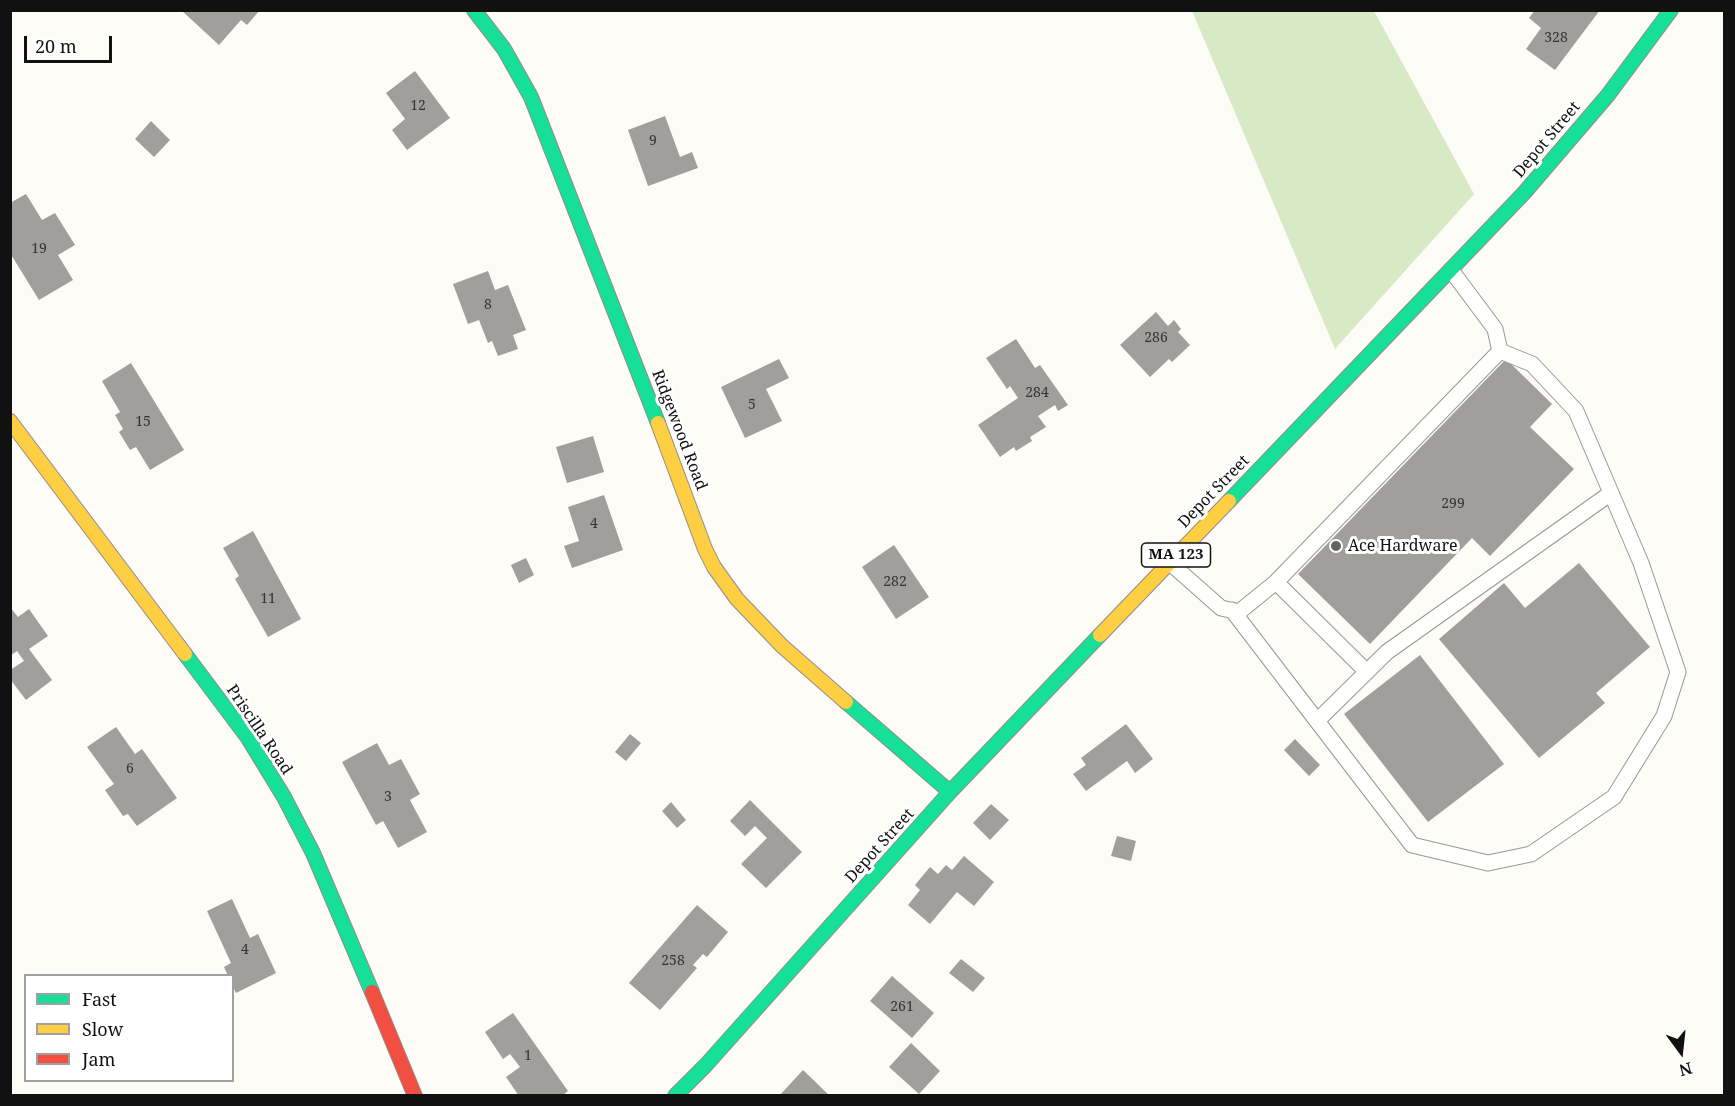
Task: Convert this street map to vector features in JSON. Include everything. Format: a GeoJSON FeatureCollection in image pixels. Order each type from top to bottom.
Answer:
{"type":"FeatureCollection","features":[{"type":"Feature","properties":{"kind":"main road","name":"Ridgewood Road"},"geometry":{"type":"LineString","coordinates":[[474,10],[504,49],[535,106],[705,549],[714,567],[737,599],[782,646],[950,792]]}},
{"type":"Feature","properties":{"kind":"main road","name":"Depot Street"},"geometry":{"type":"LineString","coordinates":[[675,1095],[705,1066],[950,792],[1524,193],[1608,94],[1671,10]]}},
{"type":"Feature","properties":{"kind":"main road","name":"Priscilla Road"},"geometry":{"type":"LineString","coordinates":[[10,421],[248,738],[284,797],[341,915],[415,1095]]}},
{"type":"Feature","properties":{"kind":"lane"},"geometry":{"type":"LineString","coordinates":[[1451,270],[1495,329],[1500,351]]}},
{"type":"Feature","properties":{"kind":"lane"},"geometry":{"type":"LineString","coordinates":[[1232,610],[1412,845],[1488,863],[1531,854],[1614,797],[1664,716],[1678,672],[1641,563],[1576,411],[1532,364],[1500,351]]}},
{"type":"Feature","properties":{"kind":"lane"},"geometry":{"type":"LineString","coordinates":[[1169,562],[1221,608],[1239,612],[1276,582],[1500,351]]}},
{"type":"Feature","properties":{"kind":"lane"},"geometry":{"type":"LineString","coordinates":[[1317,721],[1388,652],[1611,493]]}},
{"type":"Feature","properties":{"kind":"lane"},"geometry":{"type":"LineString","coordinates":[[1276,582],[1367,672]]}},
{"type":"Feature","properties":{"kind":"green space"},"geometry":{"type":"Polygon","coordinates":[[[1192,11],[1374,11],[1474,194],[1335,349],[1192,11]]]}},
{"type":"Feature","properties":{"kind":"building"},"geometry":{"type":"Polygon","coordinates":[[[181,10],[260,10],[247,25],[241,20],[219,45],[181,10]]]}},
{"type":"Feature","properties":{"kind":"building"},"geometry":{"type":"Polygon","coordinates":[[[1535,10],[1600,10],[1555,70],[1526,49],[1541,28],[1529,18],[1535,10]]]}},
{"type":"Feature","properties":{"kind":"building"},"geometry":{"type":"Polygon","coordinates":[[[415,71],[450,118],[407,150],[392,130],[405,119],[386,93],[415,71]]]}},
{"type":"Feature","properties":{"kind":"building"},"geometry":{"type":"Polygon","coordinates":[[[665,116],[680,157],[692,152],[698,168],[648,186],[628,130],[665,116]]]}},
{"type":"Feature","properties":{"kind":"building"},"geometry":{"type":"Polygon","coordinates":[[[151,121],[170,140],[154,157],[135,139],[151,121]]]}},
{"type":"Feature","properties":{"kind":"building"},"geometry":{"type":"Polygon","coordinates":[[[26,194],[42,220],[55,213],[75,245],[58,255],[73,280],[39,300],[10,253],[10,203],[26,194]]]}},
{"type":"Feature","properties":{"kind":"building"},"geometry":{"type":"Polygon","coordinates":[[[488,271],[495,290],[508,285],[526,330],[513,335],[518,349],[498,356],[492,341],[488,343],[479,320],[468,324],[453,284],[488,271]]]}},
{"type":"Feature","properties":{"kind":"building"},"geometry":{"type":"Polygon","coordinates":[[[1156,312],[1168,326],[1174,320],[1181,329],[1178,332],[1190,345],[1172,362],[1169,359],[1150,377],[1120,345],[1156,312]]]}},
{"type":"Feature","properties":{"kind":"building"},"geometry":{"type":"Polygon","coordinates":[[[1016,339],[1035,368],[1040,365],[1068,405],[1058,411],[1055,405],[1038,416],[1046,427],[1030,437],[1032,441],[1016,451],[1014,447],[1000,457],[978,425],[1018,398],[1010,386],[1007,389],[986,358],[1016,339]]]}},
{"type":"Feature","properties":{"kind":"building"},"geometry":{"type":"Polygon","coordinates":[[[779,359],[789,378],[766,389],[782,421],[745,438],[721,387],[779,359]]]}},
{"type":"Feature","properties":{"kind":"building"},"geometry":{"type":"Polygon","coordinates":[[[1506,359],[1552,404],[1530,427],[1574,469],[1490,556],[1472,538],[1370,644],[1298,574],[1506,359]]]}},
{"type":"Feature","properties":{"kind":"building"},"geometry":{"type":"Polygon","coordinates":[[[131,363],[184,450],[150,470],[136,447],[130,450],[119,432],[123,429],[115,415],[120,412],[102,381],[131,363]]]}},
{"type":"Feature","properties":{"kind":"building"},"geometry":{"type":"Polygon","coordinates":[[[593,436],[604,472],[567,483],[556,447],[593,436]]]}},
{"type":"Feature","properties":{"kind":"building"},"geometry":{"type":"Polygon","coordinates":[[[604,495],[623,550],[572,568],[564,546],[579,541],[568,507],[604,495]]]}},
{"type":"Feature","properties":{"kind":"building"},"geometry":{"type":"Polygon","coordinates":[[[253,531],[301,619],[268,637],[235,579],[239,576],[223,548],[253,531]]]}},
{"type":"Feature","properties":{"kind":"building"},"geometry":{"type":"Polygon","coordinates":[[[894,545],[929,597],[896,619],[862,567],[894,545]]]}},
{"type":"Feature","properties":{"kind":"building"},"geometry":{"type":"Polygon","coordinates":[[[526,558],[534,575],[519,583],[511,565],[526,558]]]}},
{"type":"Feature","properties":{"kind":"building"},"geometry":{"type":"Polygon","coordinates":[[[1579,563],[1650,647],[1596,693],[1605,703],[1539,758],[1439,639],[1504,583],[1525,608],[1579,563]]]}},
{"type":"Feature","properties":{"kind":"building"},"geometry":{"type":"Polygon","coordinates":[[[10,607],[18,617],[29,609],[48,636],[29,649],[52,680],[26,700],[10,679],[10,670],[24,661],[17,651],[10,656],[10,607]]]}},
{"type":"Feature","properties":{"kind":"building"},"geometry":{"type":"Polygon","coordinates":[[[1420,655],[1504,764],[1428,822],[1344,714],[1420,655]]]}},
{"type":"Feature","properties":{"kind":"building"},"geometry":{"type":"Polygon","coordinates":[[[1126,724],[1153,759],[1135,773],[1127,761],[1086,791],[1073,774],[1086,765],[1081,758],[1126,724]]]}},
{"type":"Feature","properties":{"kind":"building"},"geometry":{"type":"Polygon","coordinates":[[[116,727],[135,754],[142,749],[177,798],[137,826],[128,814],[123,816],[105,790],[114,784],[87,747],[116,727]]]}},
{"type":"Feature","properties":{"kind":"building"},"geometry":{"type":"Polygon","coordinates":[[[630,734],[641,743],[626,761],[615,752],[630,734]]]}},
{"type":"Feature","properties":{"kind":"building"},"geometry":{"type":"Polygon","coordinates":[[[1295,739],[1320,765],[1309,776],[1284,750],[1295,739]]]}},
{"type":"Feature","properties":{"kind":"building"},"geometry":{"type":"Polygon","coordinates":[[[377,743],[389,765],[401,759],[420,794],[410,800],[427,832],[398,848],[383,821],[376,825],[342,762],[377,743]]]}},
{"type":"Feature","properties":{"kind":"building"},"geometry":{"type":"Polygon","coordinates":[[[750,800],[802,852],[766,888],[741,864],[767,838],[755,826],[745,836],[730,821],[750,800]]]}},
{"type":"Feature","properties":{"kind":"building"},"geometry":{"type":"Polygon","coordinates":[[[671,802],[686,820],[677,828],[662,811],[671,802]]]}},
{"type":"Feature","properties":{"kind":"building"},"geometry":{"type":"Polygon","coordinates":[[[991,804],[1009,820],[990,840],[973,823],[991,804]]]}},
{"type":"Feature","properties":{"kind":"building"},"geometry":{"type":"Polygon","coordinates":[[[1117,836],[1136,841],[1131,861],[1111,856],[1117,836]]]}},
{"type":"Feature","properties":{"kind":"building"},"geometry":{"type":"Polygon","coordinates":[[[964,856],[994,882],[974,906],[957,892],[930,924],[908,905],[920,890],[915,885],[930,867],[938,874],[946,865],[952,870],[964,856]]]}},
{"type":"Feature","properties":{"kind":"building"},"geometry":{"type":"Polygon","coordinates":[[[232,899],[250,938],[258,934],[276,973],[236,993],[234,974],[227,974],[224,967],[231,963],[207,911],[232,899]]]}},
{"type":"Feature","properties":{"kind":"building"},"geometry":{"type":"Polygon","coordinates":[[[697,905],[728,932],[707,957],[703,954],[693,965],[697,968],[660,1010],[629,983],[697,905]]]}},
{"type":"Feature","properties":{"kind":"building"},"geometry":{"type":"Polygon","coordinates":[[[961,959],[985,978],[973,992],[949,973],[961,959]]]}},
{"type":"Feature","properties":{"kind":"building"},"geometry":{"type":"Polygon","coordinates":[[[892,976],[934,1013],[912,1038],[870,1001],[892,976]]]}},
{"type":"Feature","properties":{"kind":"building"},"geometry":{"type":"Polygon","coordinates":[[[513,1013],[568,1091],[562,1096],[519,1096],[506,1077],[520,1067],[510,1054],[503,1059],[485,1032],[513,1013]]]}},
{"type":"Feature","properties":{"kind":"building"},"geometry":{"type":"Polygon","coordinates":[[[911,1043],[940,1071],[919,1094],[889,1067],[911,1043]]]}},
{"type":"Feature","properties":{"kind":"building"},"geometry":{"type":"Polygon","coordinates":[[[803,1070],[830,1096],[779,1096],[803,1070]]]}},
{"type":"Feature","properties":{"kind":"traffic: fast"},"geometry":{"type":"LineString","coordinates":[[474,10],[504,49],[531,97],[658,423]]}},
{"type":"Feature","properties":{"kind":"traffic: fast"},"geometry":{"type":"LineString","coordinates":[[1229,501],[1524,193],[1608,95],[1671,10]]}},
{"type":"Feature","properties":{"kind":"traffic: fast"},"geometry":{"type":"LineString","coordinates":[[675,1096],[705,1066],[950,792],[1100,635]]}},
{"type":"Feature","properties":{"kind":"traffic: fast"},"geometry":{"type":"LineString","coordinates":[[185,654],[248,738],[284,797],[313,853],[372,992]]}},
{"type":"Feature","properties":{"kind":"traffic: fast"},"geometry":{"type":"LineString","coordinates":[[846,702],[950,792]]}},
{"type":"Feature","properties":{"kind":"traffic: slow"},"geometry":{"type":"LineString","coordinates":[[10,421],[185,654]]}},
{"type":"Feature","properties":{"kind":"traffic: slow"},"geometry":{"type":"LineString","coordinates":[[658,423],[705,549],[714,567],[737,599],[782,646],[846,702]]}},
{"type":"Feature","properties":{"kind":"traffic: slow"},"geometry":{"type":"LineString","coordinates":[[1100,635],[1229,501]]}},
{"type":"Feature","properties":{"kind":"traffic: jam"},"geometry":{"type":"LineString","coordinates":[[372,992],[415,1096]]}},
{"type":"Feature","properties":{"kind":"place","name":"Ace Hardware"},"geometry":{"type":"Point","coordinates":[1336,546]}}]}
